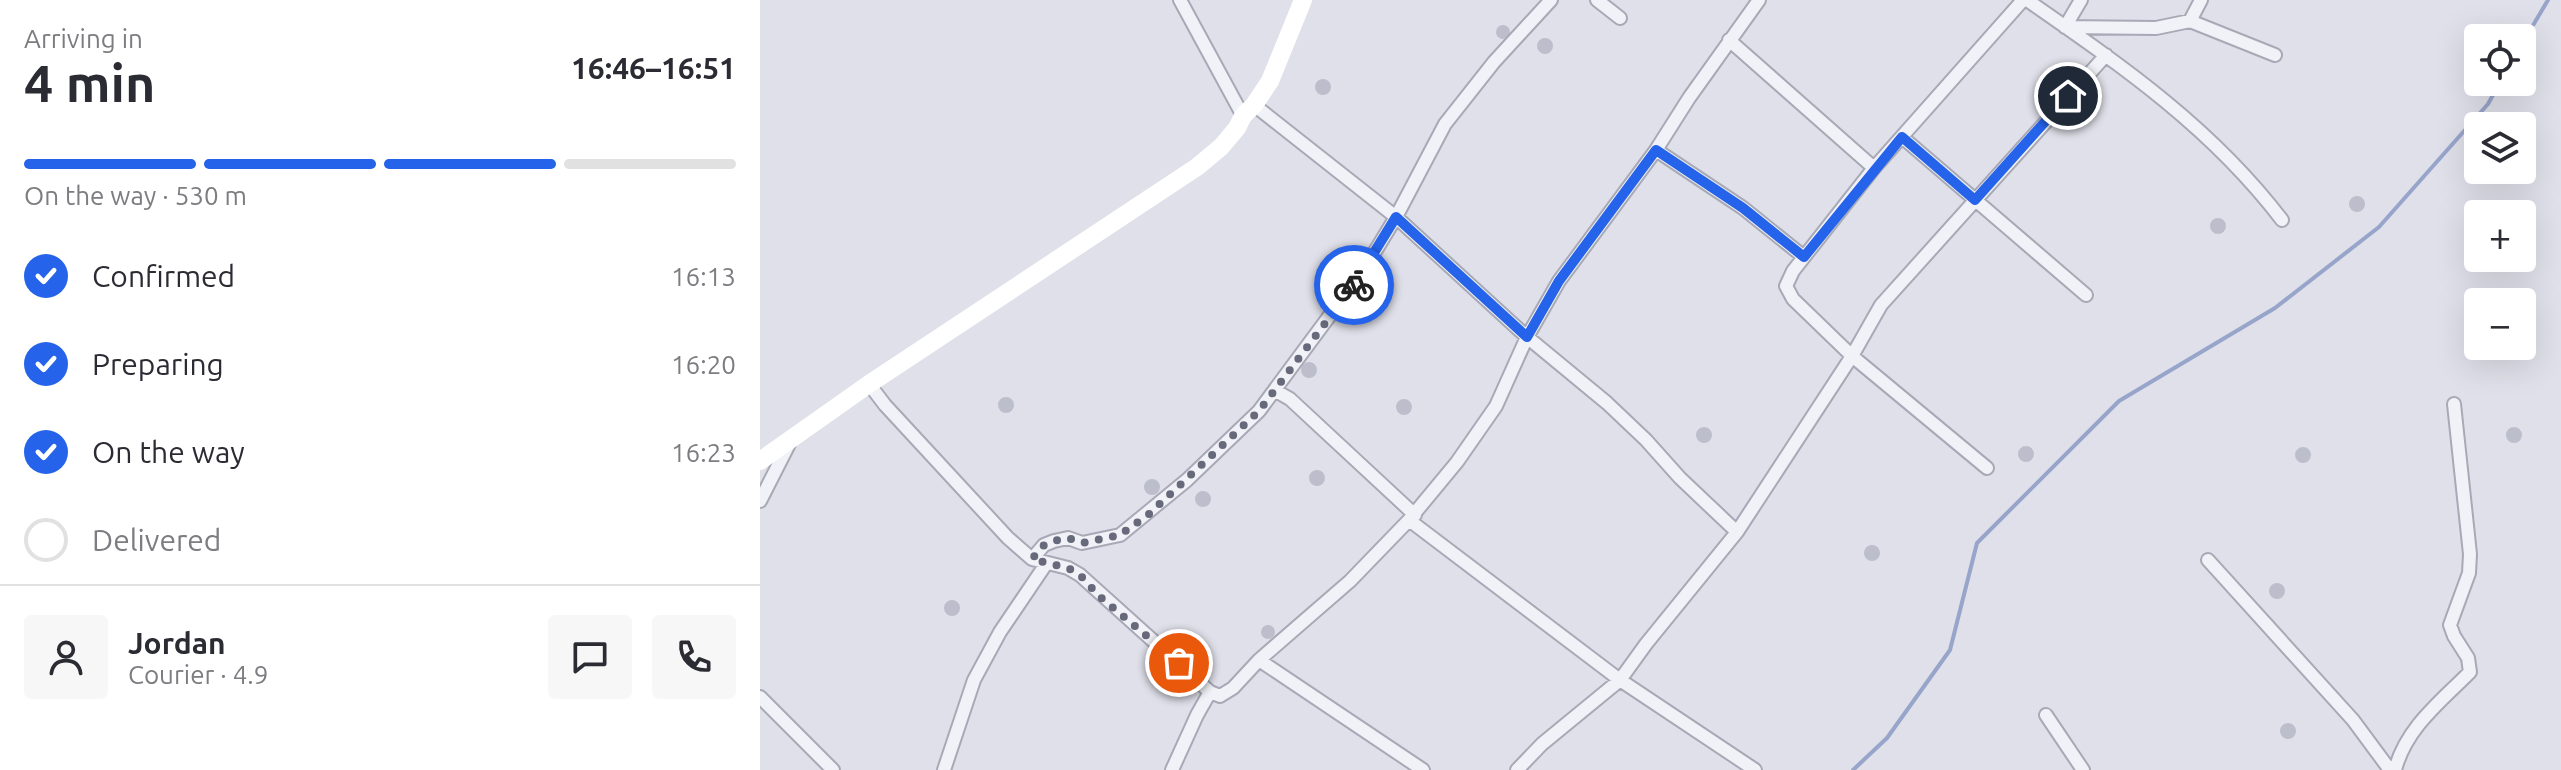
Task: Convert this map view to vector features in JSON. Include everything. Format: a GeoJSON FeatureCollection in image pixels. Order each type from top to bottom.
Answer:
{"type":"FeatureCollection","features":[{"type":"Feature","properties":{"kind":"street"},"geometry":{"type":"LineString","coordinates":[[1180,0],[1248,110],[1396,217],[1646,440],[1680,478],[1737,532]]}},
{"type":"Feature","properties":{"kind":"street"},"geometry":{"type":"LineString","coordinates":[[760,461],[869,384],[1197,167],[1221,147],[1270,81],[1303,0]]}},
{"type":"Feature","properties":{"kind":"street"},"geometry":{"type":"LineString","coordinates":[[1032,559],[1044,545],[1054,541],[1068,538],[1082,543],[1120,535],[1149,514],[1208,461],[1276,391],[1346,297],[1396,217],[1445,124],[1494,62],[1551,0]]}},
{"type":"Feature","properties":{"kind":"street"},"geometry":{"type":"LineString","coordinates":[[1597,0],[1620,18]]}},
{"type":"Feature","properties":{"kind":"street"},"geometry":{"type":"LineString","coordinates":[[869,384],[1008,538],[1032,559],[1068,568],[1080,575],[1210,692],[1220,696],[1233,688],[1259,660],[1340,590],[1412,518],[1496,406],[1527,337],[1566,270],[1656,150],[1759,0]]}},
{"type":"Feature","properties":{"kind":"street"},"geometry":{"type":"LineString","coordinates":[[1987,468],[1852,356],[1789,294],[1786,282],[1874,168],[2025,0],[2145,82],[2254,183],[2282,220]]}},
{"type":"Feature","properties":{"kind":"street"},"geometry":{"type":"LineString","coordinates":[[2065,27],[2081,0]]}},
{"type":"Feature","properties":{"kind":"street"},"geometry":{"type":"LineString","coordinates":[[2190,21],[2201,0]]}},
{"type":"Feature","properties":{"kind":"street"},"geometry":{"type":"LineString","coordinates":[[2065,27],[2156,28],[2190,21],[2275,55]]}},
{"type":"Feature","properties":{"kind":"street"},"geometry":{"type":"LineString","coordinates":[[1729,40],[1874,168]]}},
{"type":"Feature","properties":{"kind":"street"},"geometry":{"type":"LineString","coordinates":[[1517,770],[1542,744],[1620,680],[1737,532],[1852,356],[1881,305],[2106,55]]}},
{"type":"Feature","properties":{"kind":"street"},"geometry":{"type":"LineString","coordinates":[[1902,137],[2086,295]]}},
{"type":"Feature","properties":{"kind":"street"},"geometry":{"type":"LineString","coordinates":[[1656,150],[1743,208],[1804,257]]}},
{"type":"Feature","properties":{"kind":"street"},"geometry":{"type":"LineString","coordinates":[[1276,391],[1290,399],[1412,518],[1620,680],[1755,770]]}},
{"type":"Feature","properties":{"kind":"street"},"geometry":{"type":"LineString","coordinates":[[2208,560],[2353,720],[2392,770],[2401,748],[2416,727],[2470,672],[2468,658],[2450,625],[2469,573],[2470,554],[2454,404]]}},
{"type":"Feature","properties":{"kind":"street"},"geometry":{"type":"LineString","coordinates":[[760,501],[792,440]]}},
{"type":"Feature","properties":{"kind":"street"},"geometry":{"type":"LineString","coordinates":[[944,770],[974,680],[1000,632],[1046,564]]}},
{"type":"Feature","properties":{"kind":"street"},"geometry":{"type":"LineString","coordinates":[[1259,660],[1423,770]]}},
{"type":"Feature","properties":{"kind":"street"},"geometry":{"type":"LineString","coordinates":[[1172,770],[1210,692]]}},
{"type":"Feature","properties":{"kind":"street"},"geometry":{"type":"LineString","coordinates":[[760,697],[833,770]]}},
{"type":"Feature","properties":{"kind":"street"},"geometry":{"type":"LineString","coordinates":[[2046,715],[2083,770]]}},
{"type":"Feature","properties":{"kind":"building"},"geometry":{"type":"Polygon","coordinates":[[[1503,25],[1510,32],[1503,39],[1496,32],[1503,25]]]}},
{"type":"Feature","properties":{"kind":"building"},"geometry":{"type":"Polygon","coordinates":[[[1545,38],[1553,46],[1545,54],[1537,46],[1545,38]]]}},
{"type":"Feature","properties":{"kind":"building"},"geometry":{"type":"Polygon","coordinates":[[[1323,79],[1331,87],[1323,95],[1315,87],[1323,79]]]}},
{"type":"Feature","properties":{"kind":"building"},"geometry":{"type":"Polygon","coordinates":[[[2357,196],[2365,204],[2357,212],[2349,204],[2357,196]]]}},
{"type":"Feature","properties":{"kind":"building"},"geometry":{"type":"Polygon","coordinates":[[[2218,218],[2226,226],[2218,234],[2210,226],[2218,218]]]}},
{"type":"Feature","properties":{"kind":"building"},"geometry":{"type":"Polygon","coordinates":[[[1309,362],[1317,370],[1309,378],[1301,370],[1309,362]]]}},
{"type":"Feature","properties":{"kind":"building"},"geometry":{"type":"Polygon","coordinates":[[[1006,397],[1014,405],[1006,413],[998,405],[1006,397]]]}},
{"type":"Feature","properties":{"kind":"building"},"geometry":{"type":"Polygon","coordinates":[[[1404,399],[1412,407],[1404,415],[1396,407],[1404,399]]]}},
{"type":"Feature","properties":{"kind":"building"},"geometry":{"type":"Polygon","coordinates":[[[1704,427],[1712,435],[1704,443],[1696,435],[1704,427]]]}},
{"type":"Feature","properties":{"kind":"building"},"geometry":{"type":"Polygon","coordinates":[[[2514,427],[2522,435],[2514,443],[2506,435],[2514,427]]]}},
{"type":"Feature","properties":{"kind":"building"},"geometry":{"type":"Polygon","coordinates":[[[2026,446],[2034,454],[2026,462],[2018,454],[2026,446]]]}},
{"type":"Feature","properties":{"kind":"building"},"geometry":{"type":"Polygon","coordinates":[[[2303,447],[2311,455],[2303,463],[2295,455],[2303,447]]]}},
{"type":"Feature","properties":{"kind":"building"},"geometry":{"type":"Polygon","coordinates":[[[1317,470],[1325,478],[1317,486],[1309,478],[1317,470]]]}},
{"type":"Feature","properties":{"kind":"building"},"geometry":{"type":"Polygon","coordinates":[[[1152,479],[1160,487],[1152,495],[1144,487],[1152,479]]]}},
{"type":"Feature","properties":{"kind":"building"},"geometry":{"type":"Polygon","coordinates":[[[1203,491],[1211,499],[1203,507],[1195,499],[1203,491]]]}},
{"type":"Feature","properties":{"kind":"building"},"geometry":{"type":"Polygon","coordinates":[[[1872,545],[1880,553],[1872,561],[1864,553],[1872,545]]]}},
{"type":"Feature","properties":{"kind":"building"},"geometry":{"type":"Polygon","coordinates":[[[2277,583],[2285,591],[2277,599],[2269,591],[2277,583]]]}},
{"type":"Feature","properties":{"kind":"building"},"geometry":{"type":"Polygon","coordinates":[[[952,600],[960,608],[952,616],[944,608],[952,600]]]}},
{"type":"Feature","properties":{"kind":"building"},"geometry":{"type":"Polygon","coordinates":[[[1268,625],[1275,632],[1268,639],[1261,632],[1268,625]]]}},
{"type":"Feature","properties":{"kind":"building"},"geometry":{"type":"Polygon","coordinates":[[[2288,723],[2296,731],[2288,739],[2280,731],[2288,723]]]}},
{"type":"Feature","properties":{"kind":"waterway"},"geometry":{"type":"LineString","coordinates":[[2534,24],[2548,0]]}},
{"type":"Feature","properties":{"kind":"waterway"},"geometry":{"type":"LineString","coordinates":[[1853,770],[1887,738],[1950,650],[1977,543],[2119,401],[2275,308],[2379,227],[2492,96]]}},
{"type":"Feature","properties":{"kind":"way so far"},"geometry":{"type":"LineString","coordinates":[[1179,663],[1099,596],[1080,575],[1068,568],[1032,559],[1044,545],[1054,541],[1068,538],[1082,543],[1120,535],[1149,514],[1259,411],[1354,285]]}},
{"type":"Feature","properties":{"kind":"route"},"geometry":{"type":"LineString","coordinates":[[1354,285],[1396,217],[1527,337],[1559,281],[1656,150],[1743,208],[1804,257],[1902,137],[1975,200],[2068,96]]}}]}
